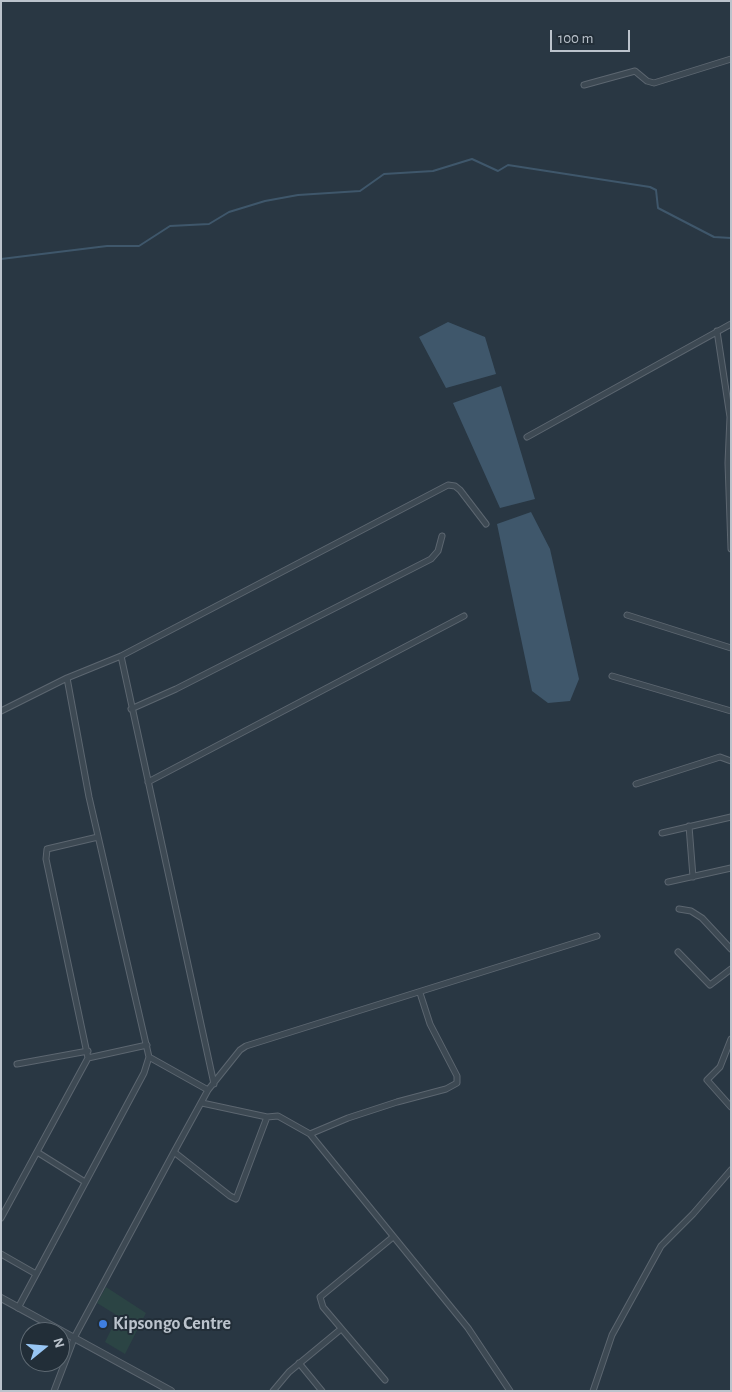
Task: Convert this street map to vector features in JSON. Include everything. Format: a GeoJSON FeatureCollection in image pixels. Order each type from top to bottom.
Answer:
{"type":"FeatureCollection","features":[{"type":"Feature","properties":{"kind":"street"},"geometry":{"type":"LineString","coordinates":[[584,85],[635,71],[647,81],[654,82],[731,59]]}},
{"type":"Feature","properties":{"kind":"street"},"geometry":{"type":"LineString","coordinates":[[527,437],[731,324]]}},
{"type":"Feature","properties":{"kind":"street"},"geometry":{"type":"LineString","coordinates":[[717,331],[730,416],[731,549]]}},
{"type":"Feature","properties":{"kind":"street"},"geometry":{"type":"LineString","coordinates":[[1,711],[67,678],[121,656],[448,485],[455,486],[460,490],[486,524]]}},
{"type":"Feature","properties":{"kind":"street"},"geometry":{"type":"LineString","coordinates":[[131,709],[176,689],[432,559],[438,551],[442,536]]}},
{"type":"Feature","properties":{"kind":"street"},"geometry":{"type":"LineString","coordinates":[[627,615],[731,648]]}},
{"type":"Feature","properties":{"kind":"street"},"geometry":{"type":"LineString","coordinates":[[148,782],[464,616]]}},
{"type":"Feature","properties":{"kind":"street"},"geometry":{"type":"LineString","coordinates":[[121,656],[214,1084]]}},
{"type":"Feature","properties":{"kind":"street"},"geometry":{"type":"LineString","coordinates":[[612,676],[731,711]]}},
{"type":"Feature","properties":{"kind":"street"},"geometry":{"type":"LineString","coordinates":[[18,1308],[144,1073],[149,1057],[98,838],[67,678]]}},
{"type":"Feature","properties":{"kind":"street"},"geometry":{"type":"LineString","coordinates":[[636,784],[720,757],[731,761]]}},
{"type":"Feature","properties":{"kind":"street"},"geometry":{"type":"LineString","coordinates":[[662,833],[731,816]]}},
{"type":"Feature","properties":{"kind":"street"},"geometry":{"type":"LineString","coordinates":[[689,826],[693,877]]}},
{"type":"Feature","properties":{"kind":"street"},"geometry":{"type":"LineString","coordinates":[[1,1218],[88,1058],[46,859],[47,849],[98,838]]}},
{"type":"Feature","properties":{"kind":"street"},"geometry":{"type":"LineString","coordinates":[[668,882],[731,868]]}},
{"type":"Feature","properties":{"kind":"street"},"geometry":{"type":"LineString","coordinates":[[680,909],[691,911],[702,918],[731,950]]}},
{"type":"Feature","properties":{"kind":"street"},"geometry":{"type":"LineString","coordinates":[[54,1391],[75,1336],[174,1152],[208,1090],[240,1050],[246,1046],[597,936]]}},
{"type":"Feature","properties":{"kind":"street"},"geometry":{"type":"LineString","coordinates":[[678,952],[710,985],[731,970]]}},
{"type":"Feature","properties":{"kind":"street"},"geometry":{"type":"LineString","coordinates":[[310,1134],[348,1118],[397,1102],[446,1090],[457,1083],[457,1076],[430,1024],[420,993]]}},
{"type":"Feature","properties":{"kind":"street"},"geometry":{"type":"LineString","coordinates":[[731,1039],[720,1067],[707,1080],[731,1107]]}},
{"type":"Feature","properties":{"kind":"street"},"geometry":{"type":"LineString","coordinates":[[88,1058],[147,1046]]}},
{"type":"Feature","properties":{"kind":"street"},"geometry":{"type":"LineString","coordinates":[[17,1064],[88,1051]]}},
{"type":"Feature","properties":{"kind":"street"},"geometry":{"type":"LineString","coordinates":[[149,1057],[208,1090]]}},
{"type":"Feature","properties":{"kind":"street"},"geometry":{"type":"LineString","coordinates":[[202,1103],[267,1117],[278,1116],[310,1134],[468,1328],[510,1391]]}},
{"type":"Feature","properties":{"kind":"street"},"geometry":{"type":"LineString","coordinates":[[174,1152],[236,1199],[267,1117]]}},
{"type":"Feature","properties":{"kind":"street"},"geometry":{"type":"LineString","coordinates":[[37,1152],[86,1182]]}},
{"type":"Feature","properties":{"kind":"street"},"geometry":{"type":"LineString","coordinates":[[593,1391],[612,1335],[661,1246],[693,1214],[731,1170]]}},
{"type":"Feature","properties":{"kind":"street"},"geometry":{"type":"LineString","coordinates":[[385,1380],[323,1307],[320,1297],[394,1237]]}},
{"type":"Feature","properties":{"kind":"street"},"geometry":{"type":"LineString","coordinates":[[1,1254],[36,1274]]}},
{"type":"Feature","properties":{"kind":"street"},"geometry":{"type":"LineString","coordinates":[[1,1298],[75,1336],[171,1391]]}},
{"type":"Feature","properties":{"kind":"street"},"geometry":{"type":"LineString","coordinates":[[273,1391],[298,1363],[342,1329]]}},
{"type":"Feature","properties":{"kind":"street"},"geometry":{"type":"LineString","coordinates":[[298,1363],[322,1391]]}},
{"type":"Feature","properties":{"kind":"green space"},"geometry":{"type":"Polygon","coordinates":[[[106,1287],[146,1313],[125,1354],[105,1342],[118,1316],[97,1303],[106,1287]]]}},
{"type":"Feature","properties":{"kind":"water"},"geometry":{"type":"Polygon","coordinates":[[[448,322],[485,337],[496,374],[446,388],[419,337],[448,322]]]}},
{"type":"Feature","properties":{"kind":"water"},"geometry":{"type":"Polygon","coordinates":[[[501,386],[535,499],[500,508],[453,403],[501,386]]]}},
{"type":"Feature","properties":{"kind":"water"},"geometry":{"type":"Polygon","coordinates":[[[531,512],[550,549],[579,679],[570,701],[548,703],[532,691],[497,524],[531,512]]]}},
{"type":"Feature","properties":{"kind":"waterway"},"geometry":{"type":"LineString","coordinates":[[1,259],[107,246],[139,246],[170,226],[209,224],[229,212],[265,201],[298,195],[360,191],[384,174],[433,171],[472,159],[498,171],[508,165],[650,187],[656,190],[658,208],[714,237],[731,238]]}},
{"type":"Feature","properties":{"kind":"place","name":"Kipsongo Centre"},"geometry":{"type":"Point","coordinates":[103,1324]}}]}
